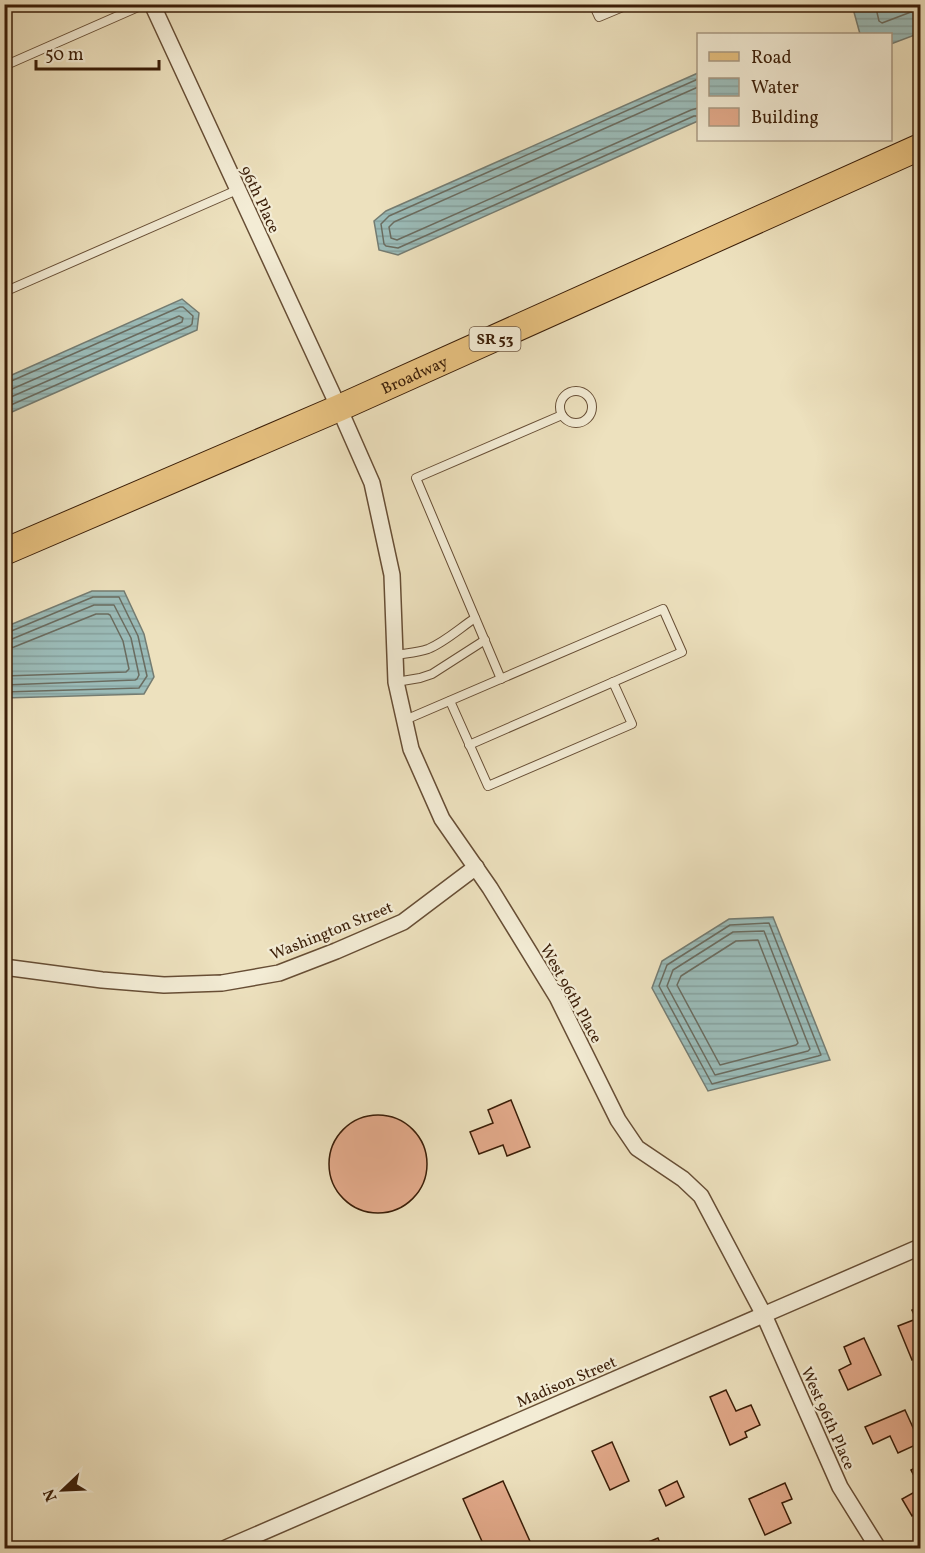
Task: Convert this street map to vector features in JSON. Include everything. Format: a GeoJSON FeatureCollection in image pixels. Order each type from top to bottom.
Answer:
{"type":"FeatureCollection","features":[{"type":"Feature","properties":{"kind":"main road","name":"Broadway"},"geometry":{"type":"LineString","coordinates":[[4,552],[339,408],[921,147]]}},
{"type":"Feature","properties":{"kind":"street","name":"96th Place"},"geometry":{"type":"LineString","coordinates":[[152,4],[339,408]]}},
{"type":"Feature","properties":{"kind":"street","name":"West 96th Place"},"geometry":{"type":"LineString","coordinates":[[339,408],[372,483],[392,575],[396,682],[411,749],[442,819],[490,888],[557,997],[618,1120],[637,1148],[683,1179],[701,1196],[764,1315],[840,1487],[878,1548]]}},
{"type":"Feature","properties":{"kind":"street","name":"Washington Street"},"geometry":{"type":"LineString","coordinates":[[4,967],[102,980],[164,985],[222,983],[279,973],[404,922],[476,867]]}},
{"type":"Feature","properties":{"kind":"street","name":"Madison Street"},"geometry":{"type":"LineString","coordinates":[[226,1548],[921,1247]]}},
{"type":"Feature","properties":{"kind":"lane"},"geometry":{"type":"LineString","coordinates":[[4,66],[145,4]]}},
{"type":"Feature","properties":{"kind":"lane"},"geometry":{"type":"LineString","coordinates":[[593,4],[599,17],[630,4]]}},
{"type":"Feature","properties":{"kind":"lane"},"geometry":{"type":"LineString","coordinates":[[4,292],[237,190]]}},
{"type":"Feature","properties":{"kind":"lane"},"geometry":{"type":"LineString","coordinates":[[570,392],[580,392],[589,398],[591,408],[588,417],[584,420],[574,423],[562,415],[560,405],[565,395],[570,392]]}},
{"type":"Feature","properties":{"kind":"lane"},"geometry":{"type":"LineString","coordinates":[[501,679],[416,478],[562,415]]}},
{"type":"Feature","properties":{"kind":"lane"},"geometry":{"type":"LineString","coordinates":[[405,720],[663,609],[682,652],[469,745]]}},
{"type":"Feature","properties":{"kind":"lane"},"geometry":{"type":"LineString","coordinates":[[395,655],[428,649],[475,618]]}},
{"type":"Feature","properties":{"kind":"lane"},"geometry":{"type":"LineString","coordinates":[[396,682],[432,674],[484,640]]}},
{"type":"Feature","properties":{"kind":"lane"},"geometry":{"type":"LineString","coordinates":[[450,700],[488,786],[632,724],[613,682]]}},
{"type":"Feature","properties":{"kind":"water"},"geometry":{"type":"Polygon","coordinates":[[[852,5],[920,5],[920,33],[892,44],[892,33],[860,33],[852,5]]]}},
{"type":"Feature","properties":{"kind":"water"},"geometry":{"type":"Polygon","coordinates":[[[697,73],[697,121],[398,255],[379,250],[374,221],[386,211],[697,73]]]}},
{"type":"Feature","properties":{"kind":"water"},"geometry":{"type":"Polygon","coordinates":[[[182,299],[199,313],[197,330],[5,415],[5,378],[182,299]]]}},
{"type":"Feature","properties":{"kind":"water"},"geometry":{"type":"Polygon","coordinates":[[[92,591],[124,591],[144,634],[154,677],[144,694],[5,698],[5,627],[92,591]]]}},
{"type":"Feature","properties":{"kind":"water"},"geometry":{"type":"Polygon","coordinates":[[[773,917],[830,1060],[708,1091],[652,988],[662,961],[729,919],[773,917]]]}},
{"type":"Feature","properties":{"kind":"building"},"geometry":{"type":"Polygon","coordinates":[[[511,1100],[530,1147],[507,1156],[503,1145],[479,1154],[470,1132],[493,1123],[488,1110],[511,1100]]]}},
{"type":"Feature","properties":{"kind":"building"},"geometry":{"type":"Polygon","coordinates":[[[378,1115],[397,1119],[413,1129],[423,1145],[427,1164],[423,1183],[413,1199],[397,1209],[378,1213],[359,1209],[343,1199],[333,1183],[329,1164],[333,1145],[343,1129],[359,1119],[378,1115]]]}},
{"type":"Feature","properties":{"kind":"building"},"geometry":{"type":"Polygon","coordinates":[[[920,1306],[920,1356],[912,1360],[898,1326],[916,1319],[912,1310],[920,1306]]]}},
{"type":"Feature","properties":{"kind":"building"},"geometry":{"type":"Polygon","coordinates":[[[864,1338],[881,1375],[848,1390],[839,1370],[851,1364],[844,1347],[864,1338]]]}},
{"type":"Feature","properties":{"kind":"building"},"geometry":{"type":"Polygon","coordinates":[[[726,1390],[736,1411],[751,1405],[760,1425],[745,1432],[747,1437],[730,1445],[710,1397],[726,1390]]]}},
{"type":"Feature","properties":{"kind":"building"},"geometry":{"type":"Polygon","coordinates":[[[905,1410],[920,1443],[898,1453],[890,1436],[873,1444],[865,1427],[905,1410]]]}},
{"type":"Feature","properties":{"kind":"building"},"geometry":{"type":"Polygon","coordinates":[[[612,1442],[629,1481],[610,1490],[592,1451],[612,1442]]]}},
{"type":"Feature","properties":{"kind":"building"},"geometry":{"type":"Polygon","coordinates":[[[920,1465],[920,1487],[911,1470],[920,1465]]]}},
{"type":"Feature","properties":{"kind":"building"},"geometry":{"type":"Polygon","coordinates":[[[503,1481],[533,1548],[485,1548],[463,1499],[503,1481]]]}},
{"type":"Feature","properties":{"kind":"building"},"geometry":{"type":"Polygon","coordinates":[[[677,1481],[684,1497],[666,1506],[659,1490],[677,1481]]]}},
{"type":"Feature","properties":{"kind":"building"},"geometry":{"type":"Polygon","coordinates":[[[785,1483],[792,1499],[782,1503],[791,1523],[765,1535],[749,1499],[785,1483]]]}},
{"type":"Feature","properties":{"kind":"building"},"geometry":{"type":"Polygon","coordinates":[[[920,1489],[920,1511],[912,1516],[902,1499],[920,1489]]]}},
{"type":"Feature","properties":{"kind":"building"},"geometry":{"type":"Polygon","coordinates":[[[658,1538],[662,1548],[634,1548],[658,1538]]]}}]}
